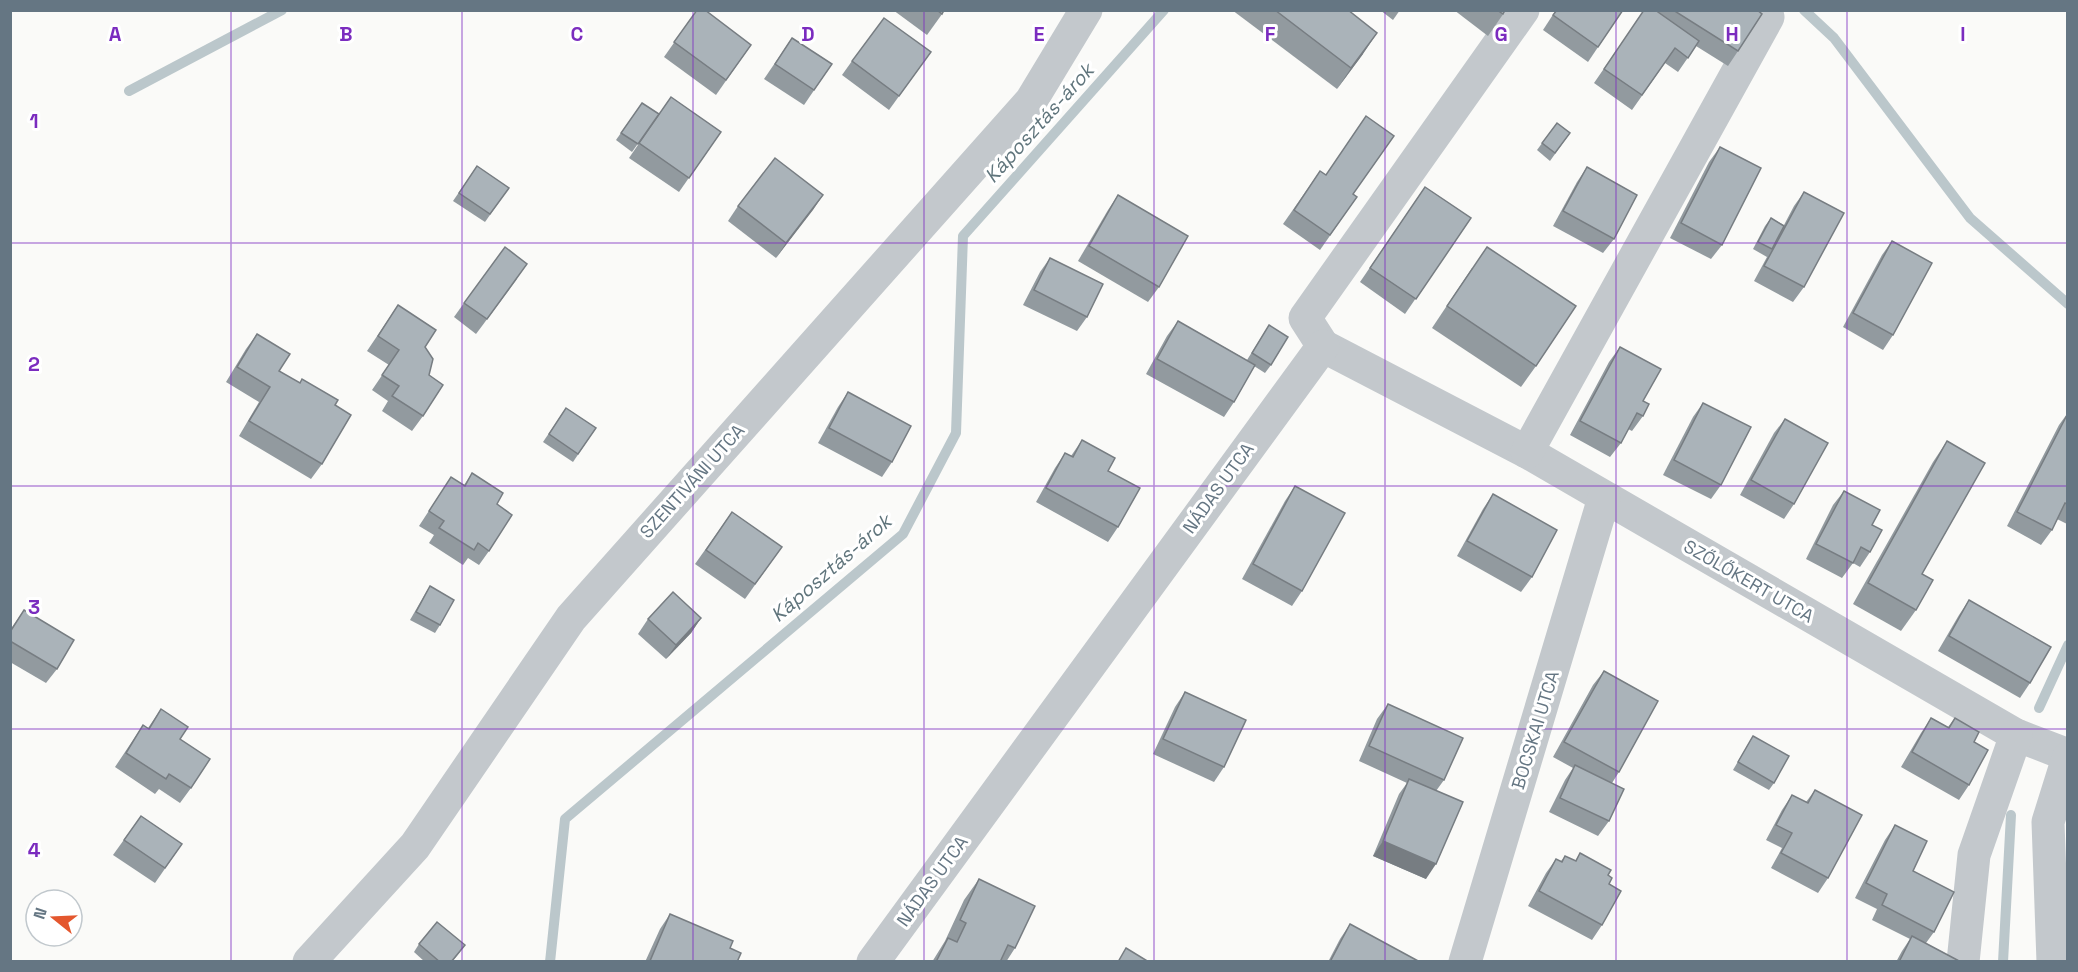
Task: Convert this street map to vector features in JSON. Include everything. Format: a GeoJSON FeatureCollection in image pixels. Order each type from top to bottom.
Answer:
{"type":"FeatureCollection","features":[{"type":"Feature","properties":{"kind":"street","name":"SZENTIVÁNI UTCA"},"geometry":{"type":"LineString","coordinates":[[309,962],[415,846],[571,618],[1031,101],[1086,10]]}},
{"type":"Feature","properties":{"kind":"street"},"geometry":{"type":"LineString","coordinates":[[1323,346],[1305,318],[1523,10]]}},
{"type":"Feature","properties":{"kind":"street"},"geometry":{"type":"LineString","coordinates":[[1527,452],[1768,16]]}},
{"type":"Feature","properties":{"kind":"street","name":"SZŐLŐKERT UTCA"},"geometry":{"type":"LineString","coordinates":[[1323,346],[1527,452],[2016,735],[2067,756]]}},
{"type":"Feature","properties":{"kind":"street","name":"NÁDAS UTCA"},"geometry":{"type":"LineString","coordinates":[[873,962],[1323,346]]}},
{"type":"Feature","properties":{"kind":"street","name":"BOCSKAI UTCA"},"geometry":{"type":"LineString","coordinates":[[1465,962],[1604,498]]}},
{"type":"Feature","properties":{"kind":"street"},"geometry":{"type":"LineString","coordinates":[[1963,962],[1974,855],[2016,735]]}},
{"type":"Feature","properties":{"kind":"street"},"geometry":{"type":"LineString","coordinates":[[2053,962],[2048,822],[2067,756]]}},
{"type":"Feature","properties":{"kind":"building"},"geometry":{"type":"Polygon","coordinates":[[[697,10],[705,10],[751,45],[726,80],[674,42],[697,10]]]}},
{"type":"Feature","properties":{"kind":"building"},"geometry":{"type":"Polygon","coordinates":[[[1275,10],[1348,10],[1377,33],[1351,68],[1275,10]]]}},
{"type":"Feature","properties":{"kind":"building"},"geometry":{"type":"Polygon","coordinates":[[[1557,10],[1623,10],[1598,47],[1553,15],[1557,10]]]}},
{"type":"Feature","properties":{"kind":"building"},"geometry":{"type":"Polygon","coordinates":[[[1644,10],[1655,10],[1699,41],[1688,58],[1675,48],[1642,95],[1604,69],[1644,10]]]}},
{"type":"Feature","properties":{"kind":"building"},"geometry":{"type":"Polygon","coordinates":[[[1673,10],[1757,10],[1762,14],[1738,51],[1673,10]]]}},
{"type":"Feature","properties":{"kind":"building"},"geometry":{"type":"Polygon","coordinates":[[[884,18],[931,52],[899,96],[852,61],[884,18]]]}},
{"type":"Feature","properties":{"kind":"building"},"geometry":{"type":"Polygon","coordinates":[[[792,38],[832,64],[814,90],[775,64],[792,38]]]}},
{"type":"Feature","properties":{"kind":"building"},"geometry":{"type":"Polygon","coordinates":[[[671,97],[721,132],[689,178],[639,143],[671,97]]]}},
{"type":"Feature","properties":{"kind":"building"},"geometry":{"type":"Polygon","coordinates":[[[642,103],[659,114],[638,144],[621,133],[642,103]]]}},
{"type":"Feature","properties":{"kind":"building"},"geometry":{"type":"Polygon","coordinates":[[[1366,116],[1394,136],[1353,194],[1357,197],[1330,235],[1294,210],[1320,171],[1326,175],[1366,116]]]}},
{"type":"Feature","properties":{"kind":"building"},"geometry":{"type":"Polygon","coordinates":[[[1557,123],[1570,133],[1555,153],[1542,143],[1557,123]]]}},
{"type":"Feature","properties":{"kind":"building"},"geometry":{"type":"Polygon","coordinates":[[[1720,147],[1761,168],[1722,245],[1681,223],[1720,147]]]}},
{"type":"Feature","properties":{"kind":"building"},"geometry":{"type":"Polygon","coordinates":[[[775,158],[823,195],[786,243],[738,206],[775,158]]]}},
{"type":"Feature","properties":{"kind":"building"},"geometry":{"type":"Polygon","coordinates":[[[477,166],[509,188],[490,214],[459,193],[477,166]]]}},
{"type":"Feature","properties":{"kind":"building"},"geometry":{"type":"Polygon","coordinates":[[[1587,167],[1637,195],[1614,239],[1563,211],[1587,167]]]}},
{"type":"Feature","properties":{"kind":"building"},"geometry":{"type":"Polygon","coordinates":[[[1425,187],[1471,218],[1416,299],[1370,268],[1425,187]]]}},
{"type":"Feature","properties":{"kind":"building"},"geometry":{"type":"Polygon","coordinates":[[[1804,192],[1844,213],[1804,287],[1764,266],[1804,192]]]}},
{"type":"Feature","properties":{"kind":"building"},"geometry":{"type":"Polygon","coordinates":[[[1118,195],[1188,236],[1159,287],[1089,246],[1118,195]]]}},
{"type":"Feature","properties":{"kind":"building"},"geometry":{"type":"Polygon","coordinates":[[[1771,218],[1784,226],[1772,249],[1758,242],[1771,218]]]}},
{"type":"Feature","properties":{"kind":"building"},"geometry":{"type":"Polygon","coordinates":[[[1892,241],[1932,263],[1893,335],[1853,313],[1892,241]]]}},
{"type":"Feature","properties":{"kind":"building"},"geometry":{"type":"Polygon","coordinates":[[[505,247],[527,264],[487,319],[464,303],[505,247]]]}},
{"type":"Feature","properties":{"kind":"building"},"geometry":{"type":"Polygon","coordinates":[[[1487,247],[1576,306],[1536,366],[1447,306],[1487,247]]]}},
{"type":"Feature","properties":{"kind":"building"},"geometry":{"type":"Polygon","coordinates":[[[1050,258],[1103,284],[1087,317],[1034,290],[1050,258]]]}},
{"type":"Feature","properties":{"kind":"building"},"geometry":{"type":"Polygon","coordinates":[[[398,305],[436,330],[425,347],[433,359],[429,375],[443,385],[423,416],[392,396],[399,386],[382,375],[399,350],[378,336],[398,305]]]}},
{"type":"Feature","properties":{"kind":"building"},"geometry":{"type":"Polygon","coordinates":[[[1178,321],[1255,365],[1234,402],[1157,359],[1178,321]]]}},
{"type":"Feature","properties":{"kind":"building"},"geometry":{"type":"Polygon","coordinates":[[[1269,325],[1288,337],[1271,365],[1252,353],[1269,325]]]}},
{"type":"Feature","properties":{"kind":"building"},"geometry":{"type":"Polygon","coordinates":[[[257,334],[290,354],[279,371],[300,383],[302,379],[338,400],[335,405],[351,415],[322,464],[249,421],[270,387],[237,367],[257,334]]]}},
{"type":"Feature","properties":{"kind":"building"},"geometry":{"type":"Polygon","coordinates":[[[1620,347],[1661,369],[1643,401],[1649,404],[1643,416],[1637,413],[1621,443],[1580,421],[1620,347]]]}},
{"type":"Feature","properties":{"kind":"building"},"geometry":{"type":"Polygon","coordinates":[[[848,392],[911,426],[892,462],[829,428],[848,392]]]}},
{"type":"Feature","properties":{"kind":"building"},"geometry":{"type":"Polygon","coordinates":[[[1703,403],[1751,427],[1721,485],[1674,460],[1703,403]]]}},
{"type":"Feature","properties":{"kind":"building"},"geometry":{"type":"Polygon","coordinates":[[[566,408],[596,428],[578,454],[549,434],[566,408]]]}},
{"type":"Feature","properties":{"kind":"building"},"geometry":{"type":"Polygon","coordinates":[[[2067,415],[2067,504],[2065,503],[2052,530],[2017,512],[2067,415]]]}},
{"type":"Feature","properties":{"kind":"building"},"geometry":{"type":"Polygon","coordinates":[[[1785,419],[1828,443],[1794,504],[1751,480],[1785,419]]]}},
{"type":"Feature","properties":{"kind":"building"},"geometry":{"type":"Polygon","coordinates":[[[1082,440],[1115,458],[1108,471],[1140,488],[1118,527],[1046,488],[1065,453],[1073,457],[1082,440]]]}},
{"type":"Feature","properties":{"kind":"building"},"geometry":{"type":"Polygon","coordinates":[[[1947,441],[1985,463],[1922,574],[1933,580],[1916,610],[1868,583],[1947,441]]]}},
{"type":"Feature","properties":{"kind":"building"},"geometry":{"type":"Polygon","coordinates":[[[472,473],[503,493],[497,504],[512,515],[489,551],[478,543],[474,550],[439,528],[444,521],[429,511],[451,477],[465,486],[472,473]]]}},
{"type":"Feature","properties":{"kind":"building"},"geometry":{"type":"Polygon","coordinates":[[[1295,486],[1345,513],[1302,591],[1253,564],[1295,486]]]}},
{"type":"Feature","properties":{"kind":"building"},"geometry":{"type":"Polygon","coordinates":[[[1844,491],[1880,510],[1872,525],[1882,530],[1870,552],[1861,547],[1853,563],[1816,544],[1844,491]]]}},
{"type":"Feature","properties":{"kind":"building"},"geometry":{"type":"Polygon","coordinates":[[[1493,494],[1557,530],[1532,577],[1467,541],[1493,494]]]}},
{"type":"Feature","properties":{"kind":"building"},"geometry":{"type":"Polygon","coordinates":[[[732,512],[782,547],[755,584],[706,550],[732,512]]]}},
{"type":"Feature","properties":{"kind":"building"},"geometry":{"type":"Polygon","coordinates":[[[430,586],[454,600],[440,625],[416,612],[430,586]]]}},
{"type":"Feature","properties":{"kind":"building"},"geometry":{"type":"Polygon","coordinates":[[[673,592],[701,618],[676,645],[648,619],[673,592]]]}},
{"type":"Feature","properties":{"kind":"building"},"geometry":{"type":"Polygon","coordinates":[[[1969,600],[2051,647],[2030,683],[1949,636],[1969,600]]]}},
{"type":"Feature","properties":{"kind":"building"},"geometry":{"type":"Polygon","coordinates":[[[24,610],[74,640],[57,669],[10,641],[10,632],[24,610]]]}},
{"type":"Feature","properties":{"kind":"building"},"geometry":{"type":"Polygon","coordinates":[[[1604,671],[1658,701],[1619,772],[1564,742],[1604,671]]]}},
{"type":"Feature","properties":{"kind":"building"},"geometry":{"type":"Polygon","coordinates":[[[1185,692],[1246,720],[1224,767],[1163,739],[1185,692]]]}},
{"type":"Feature","properties":{"kind":"building"},"geometry":{"type":"Polygon","coordinates":[[[1388,704],[1463,738],[1444,780],[1369,746],[1388,704]]]}},
{"type":"Feature","properties":{"kind":"building"},"geometry":{"type":"Polygon","coordinates":[[[161,709],[188,727],[180,739],[210,759],[191,788],[169,774],[166,779],[126,753],[143,725],[149,729],[161,709]]]}},
{"type":"Feature","properties":{"kind":"building"},"geometry":{"type":"Polygon","coordinates":[[[1931,718],[1949,728],[1955,718],[1979,732],[1974,742],[1988,750],[1969,785],[1912,752],[1931,718]]]}},
{"type":"Feature","properties":{"kind":"building"},"geometry":{"type":"Polygon","coordinates":[[[1753,736],[1789,756],[1774,783],[1738,762],[1753,736]]]}},
{"type":"Feature","properties":{"kind":"building"},"geometry":{"type":"Polygon","coordinates":[[[1575,765],[1624,789],[1609,821],[1560,798],[1575,765]]]}},
{"type":"Feature","properties":{"kind":"building"},"geometry":{"type":"Polygon","coordinates":[[[1409,779],[1463,802],[1436,864],[1383,841],[1409,779]]]}},
{"type":"Feature","properties":{"kind":"building"},"geometry":{"type":"Polygon","coordinates":[[[1815,790],[1862,815],[1828,878],[1781,853],[1792,833],[1776,825],[1792,795],[1808,803],[1815,790]]]}},
{"type":"Feature","properties":{"kind":"building"},"geometry":{"type":"Polygon","coordinates":[[[141,816],[182,844],[165,868],[124,840],[141,816]]]}},
{"type":"Feature","properties":{"kind":"building"},"geometry":{"type":"Polygon","coordinates":[[[1895,825],[1927,841],[1913,871],[1954,892],[1934,932],[1882,905],[1887,894],[1866,883],[1895,825]]]}},
{"type":"Feature","properties":{"kind":"building"},"geometry":{"type":"Polygon","coordinates":[[[1580,853],[1611,870],[1608,875],[1612,878],[1609,884],[1621,891],[1602,925],[1539,891],[1556,859],[1562,862],[1565,856],[1576,861],[1580,853]]]}},
{"type":"Feature","properties":{"kind":"building"},"geometry":{"type":"Polygon","coordinates":[[[979,879],[1035,906],[1015,948],[1008,945],[1000,962],[936,962],[948,938],[957,942],[966,923],[960,920],[979,879]]]}},
{"type":"Feature","properties":{"kind":"building"},"geometry":{"type":"Polygon","coordinates":[[[670,914],[733,941],[730,948],[741,953],[737,962],[650,961],[670,914]]]}},
{"type":"Feature","properties":{"kind":"building"},"geometry":{"type":"Polygon","coordinates":[[[437,922],[465,945],[451,962],[440,962],[419,944],[437,922]]]}},
{"type":"Feature","properties":{"kind":"building"},"geometry":{"type":"Polygon","coordinates":[[[1350,924],[1420,962],[1330,962],[1350,924]]]}},
{"type":"Feature","properties":{"kind":"building"},"geometry":{"type":"Polygon","coordinates":[[[1912,936],[1961,962],[1899,962],[1912,936]]]}},
{"type":"Feature","properties":{"kind":"building"},"geometry":{"type":"Polygon","coordinates":[[[1126,948],[1149,962],[1118,962],[1126,948]]]}},
{"type":"Feature","properties":{"kind":"waterway"},"geometry":{"type":"LineString","coordinates":[[129,91],[282,10]]}},
{"type":"Feature","properties":{"kind":"waterway","name":"Káposztás-árok"},"geometry":{"type":"LineString","coordinates":[[550,962],[565,819],[903,534],[956,433],[963,236],[1164,10]]}},
{"type":"Feature","properties":{"kind":"waterway"},"geometry":{"type":"LineString","coordinates":[[1804,10],[1834,38],[1970,218],[2068,304]]}},
{"type":"Feature","properties":{"kind":"waterway"},"geometry":{"type":"LineString","coordinates":[[2039,708],[2068,645]]}},
{"type":"Feature","properties":{"kind":"waterway"},"geometry":{"type":"LineString","coordinates":[[2003,962],[2011,815]]}}]}
